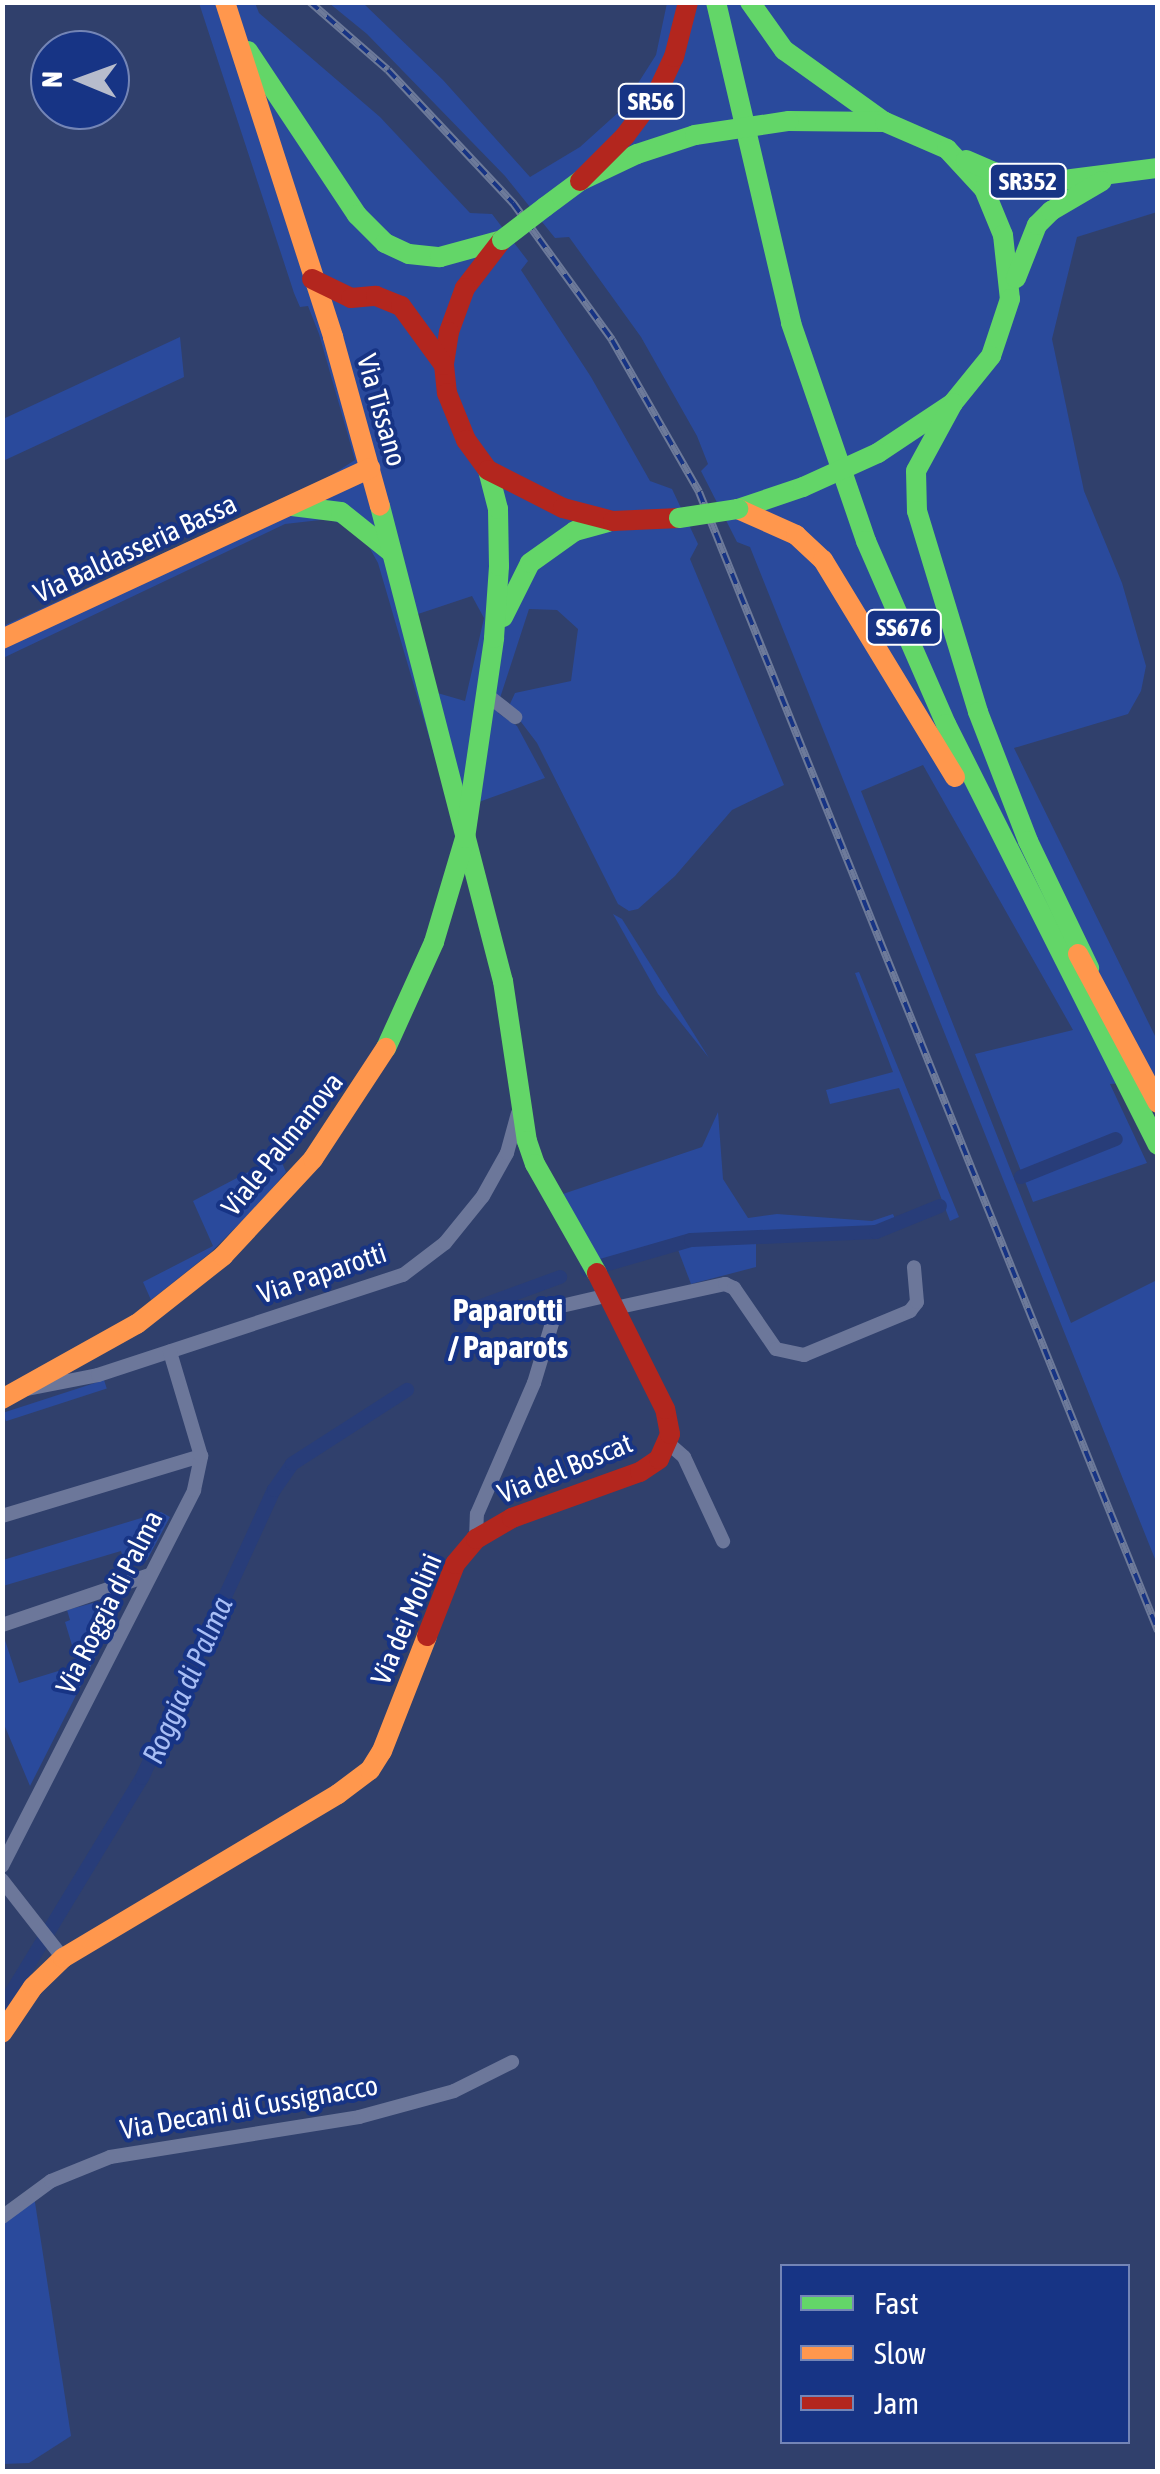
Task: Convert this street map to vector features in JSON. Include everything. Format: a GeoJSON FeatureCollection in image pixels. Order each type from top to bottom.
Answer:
{"type":"FeatureCollection","features":[{"type":"Feature","properties":{"kind":"main road","name":"SR56"},"geometry":{"type":"LineString","coordinates":[[580,181],[626,136],[657,93],[674,57],[688,2]]}},
{"type":"Feature","properties":{"kind":"main road","name":"SS676"},"geometry":{"type":"LineString","coordinates":[[716,2],[791,323],[866,541],[946,724],[1158,1145]]}},
{"type":"Feature","properties":{"kind":"main road"},"geometry":{"type":"LineString","coordinates":[[750,2],[784,50],[885,122],[947,148],[973,174],[993,206],[1009,257],[1010,299],[991,356],[928,438],[916,471],[922,530],[978,712],[1021,823],[1102,996]]}},
{"type":"Feature","properties":{"kind":"main road","name":"Via Tissano"},"geometry":{"type":"LineString","coordinates":[[225,4],[333,337],[465,838]]}},
{"type":"Feature","properties":{"kind":"main road"},"geometry":{"type":"LineString","coordinates":[[232,27],[357,215],[396,249],[440,257],[502,240]]}},
{"type":"Feature","properties":{"kind":"main road"},"geometry":{"type":"LineString","coordinates":[[885,122],[788,120],[695,135],[637,154],[580,181],[502,240],[465,288],[449,332],[444,365],[457,420],[488,470],[539,498],[613,520],[679,518],[738,509],[803,487],[878,453],[953,403]]}},
{"type":"Feature","properties":{"kind":"main road"},"geometry":{"type":"LineString","coordinates":[[275,155],[292,145],[314,149]]}},
{"type":"Feature","properties":{"kind":"main road","name":"SR352"},"geometry":{"type":"LineString","coordinates":[[947,148],[991,172],[1024,180],[1115,175],[1158,168]]}},
{"type":"Feature","properties":{"kind":"main road","name":"SS676"},"geometry":{"type":"LineString","coordinates":[[752,166],[839,442],[876,535],[957,720],[1158,1102]]}},
{"type":"Feature","properties":{"kind":"main road","name":"SR352"},"geometry":{"type":"LineString","coordinates":[[1010,299],[1021,260],[1037,226],[1059,205],[1115,175]]}},
{"type":"Feature","properties":{"kind":"main road"},"geometry":{"type":"LineString","coordinates":[[312,279],[351,298],[376,296],[401,306],[444,365]]}},
{"type":"Feature","properties":{"kind":"main road"},"geometry":{"type":"LineString","coordinates":[[333,337],[334,322],[351,298]]}},
{"type":"Feature","properties":{"kind":"main road","name":"Via Baldasseria Bassa"},"geometry":{"type":"LineString","coordinates":[[2,639],[370,468]]}},
{"type":"Feature","properties":{"kind":"main road","name":"Viale Palmanova"},"geometry":{"type":"LineString","coordinates":[[2,1399],[100,1348],[174,1298],[246,1234],[313,1159],[358,1098],[399,1024],[434,942],[465,838],[494,638],[499,522],[488,470]]}},
{"type":"Feature","properties":{"kind":"main road"},"geometry":{"type":"LineString","coordinates":[[290,506],[340,512],[357,510],[377,496]]}},
{"type":"Feature","properties":{"kind":"main road"},"geometry":{"type":"LineString","coordinates":[[738,509],[796,534],[834,576],[929,732],[1116,1064]]}},
{"type":"Feature","properties":{"kind":"main road"},"geometry":{"type":"LineString","coordinates":[[340,512],[391,552]]}},
{"type":"Feature","properties":{"kind":"main road","name":"Viale Palmanova"},"geometry":{"type":"LineString","coordinates":[[494,638],[530,563],[574,531],[613,520]]}},
{"type":"Feature","properties":{"kind":"main road","name":"Via Paparotti"},"geometry":{"type":"LineString","coordinates":[[465,838],[514,1035],[519,1107]]}},
{"type":"Feature","properties":{"kind":"main road"},"geometry":{"type":"LineString","coordinates":[[519,1107],[535,1164],[595,1267],[668,1416],[668,1443]]}},
{"type":"Feature","properties":{"kind":"main road","name":"Via del Boscat"},"geometry":{"type":"LineString","coordinates":[[476,1539],[512,1518],[640,1472],[659,1459],[668,1443]]}},
{"type":"Feature","properties":{"kind":"main road","name":"Via dei Molini"},"geometry":{"type":"LineString","coordinates":[[2,2034],[61,1954],[338,1794],[370,1770],[382,1752],[456,1564],[476,1539]]}},
{"type":"Feature","properties":{"kind":"street"},"geometry":{"type":"LineString","coordinates":[[487,695],[516,717]]}},
{"type":"Feature","properties":{"kind":"street","name":"Via Paparotti"},"geometry":{"type":"LineString","coordinates":[[24,1389],[67,1383],[372,1289],[420,1265],[446,1243],[483,1196],[506,1154],[519,1107]]}},
{"type":"Feature","properties":{"kind":"street"},"geometry":{"type":"LineString","coordinates":[[612,1301],[725,1284],[734,1288],[776,1349],[804,1355],[910,1312],[917,1302],[914,1268]]}},
{"type":"Feature","properties":{"kind":"street","name":"Via dei Molini"},"geometry":{"type":"LineString","coordinates":[[476,1539],[477,1514],[534,1383],[557,1307],[612,1301]]}},
{"type":"Feature","properties":{"kind":"street"},"geometry":{"type":"LineString","coordinates":[[2,1516],[201,1456],[170,1352]]}},
{"type":"Feature","properties":{"kind":"street"},"geometry":{"type":"LineString","coordinates":[[668,1443],[684,1458],[723,1541]]}},
{"type":"Feature","properties":{"kind":"street","name":"Via Roggia di Palma"},"geometry":{"type":"LineString","coordinates":[[2,1866],[194,1490],[201,1456]]}},
{"type":"Feature","properties":{"kind":"street"},"geometry":{"type":"LineString","coordinates":[[2,1625],[150,1575]]}},
{"type":"Feature","properties":{"kind":"street"},"geometry":{"type":"LineString","coordinates":[[2,1880],[61,1954]]}},
{"type":"Feature","properties":{"kind":"street","name":"Via Decani di Cussignacco"},"geometry":{"type":"LineString","coordinates":[[2,2218],[51,2181],[110,2157],[359,2117],[454,2090],[512,2062]]}},
{"type":"Feature","properties":{"kind":"shaded area"},"geometry":{"type":"Polygon","coordinates":[[[199,3],[255,3],[259,13],[380,117],[470,213],[492,214],[528,261],[521,270],[591,377],[650,481],[672,489],[698,544],[690,559],[784,785],[732,810],[675,876],[638,909],[629,911],[618,904],[537,743],[509,706],[515,693],[571,681],[578,629],[557,610],[529,609],[500,698],[498,713],[517,726],[545,778],[451,812],[378,563],[368,545],[348,527],[329,519],[285,524],[3,658],[3,626],[322,481],[355,460],[319,334],[308,306],[300,307],[199,3]],[[472,596],[415,615],[434,692],[465,701],[484,618],[472,596]]]}},
{"type":"Feature","properties":{"kind":"shaded area"},"geometry":{"type":"Polygon","coordinates":[[[329,3],[363,3],[443,80],[530,177],[580,147],[621,110],[656,55],[667,3],[1157,3],[1157,212],[1077,237],[1052,339],[1084,491],[1122,583],[1146,666],[1141,691],[1128,714],[1014,748],[1157,1040],[1157,1081],[1110,1084],[1147,1163],[1033,1202],[975,1054],[1073,1030],[923,765],[861,791],[1071,1323],[1157,1280],[1157,1564],[750,547],[737,542],[701,471],[708,464],[697,436],[641,337],[569,237],[555,238],[505,176],[367,34],[329,3]]]}},
{"type":"Feature","properties":{"kind":"shaded area"},"geometry":{"type":"Polygon","coordinates":[[[180,337],[184,377],[3,461],[3,419],[180,337]]]}},
{"type":"Feature","properties":{"kind":"shaded area"},"geometry":{"type":"Polygon","coordinates":[[[613,914],[622,919],[709,1058],[658,994],[613,914]]]}},
{"type":"Feature","properties":{"kind":"shaded area"},"geometry":{"type":"Polygon","coordinates":[[[859,972],[959,1217],[950,1221],[899,1088],[830,1104],[826,1090],[893,1072],[855,973],[859,972]]]}},
{"type":"Feature","properties":{"kind":"shaded area"},"geometry":{"type":"Polygon","coordinates":[[[718,1112],[723,1179],[748,1218],[777,1214],[872,1221],[893,1214],[896,1221],[875,1228],[717,1233],[599,1264],[557,1196],[702,1147],[718,1112]]]}},
{"type":"Feature","properties":{"kind":"shaded area"},"geometry":{"type":"Polygon","coordinates":[[[279,1156],[286,1172],[261,1202],[210,1253],[151,1300],[143,1282],[213,1246],[193,1201],[279,1156]]]}},
{"type":"Feature","properties":{"kind":"shaded area"},"geometry":{"type":"Polygon","coordinates":[[[756,1240],[756,1267],[691,1284],[677,1247],[756,1240]]]}},
{"type":"Feature","properties":{"kind":"shaded area"},"geometry":{"type":"Polygon","coordinates":[[[104,1380],[107,1389],[6,1421],[3,1413],[104,1380]]]}},
{"type":"Feature","properties":{"kind":"shaded area"},"geometry":{"type":"Polygon","coordinates":[[[161,1512],[170,1517],[147,1560],[126,1567],[121,1551],[3,1586],[3,1560],[161,1512]]]}},
{"type":"Feature","properties":{"kind":"shaded area"},"geometry":{"type":"Polygon","coordinates":[[[93,1603],[104,1640],[30,1786],[3,1722],[3,1634],[19,1683],[78,1665],[65,1622],[70,1620],[67,1610],[93,1603]]]}},
{"type":"Feature","properties":{"kind":"shaded area"},"geometry":{"type":"Polygon","coordinates":[[[34,2196],[71,2436],[29,2463],[3,2464],[3,2221],[34,2196]]]}},
{"type":"Feature","properties":{"kind":"waterway","name":"Roggia di Palma"},"geometry":{"type":"LineString","coordinates":[[1021,1177],[1116,1139]]}},
{"type":"Feature","properties":{"kind":"waterway","name":"Roggia di Palma"},"geometry":{"type":"LineString","coordinates":[[587,1270],[691,1240],[876,1232],[940,1206]]}},
{"type":"Feature","properties":{"kind":"waterway","name":"Roggia di Palma"},"geometry":{"type":"LineString","coordinates":[[461,1325],[470,1310],[560,1277]]}},
{"type":"Feature","properties":{"kind":"waterway","name":"Roggia di Palma"},"geometry":{"type":"LineString","coordinates":[[2,2008],[142,1778],[274,1490],[292,1464],[407,1390]]}},
{"type":"Feature","properties":{"kind":"railway"},"geometry":{"type":"LineString","coordinates":[[310,2],[388,70],[513,203],[612,340],[699,492],[1158,1631]]}},
{"type":"Feature","properties":{"kind":"traffic: fast"},"geometry":{"type":"LineString","coordinates":[[716,2],[791,323],[866,541],[946,724],[1158,1145]]}},
{"type":"Feature","properties":{"kind":"traffic: fast"},"geometry":{"type":"LineString","coordinates":[[750,2],[784,50],[883,121]]}},
{"type":"Feature","properties":{"kind":"traffic: fast"},"geometry":{"type":"LineString","coordinates":[[248,51],[357,215],[385,243],[409,254],[440,257],[502,240]]}},
{"type":"Feature","properties":{"kind":"traffic: fast"},"geometry":{"type":"LineString","coordinates":[[789,121],[885,122],[947,149],[984,189],[1003,235],[1010,299],[991,356],[953,403],[878,453]]}},
{"type":"Feature","properties":{"kind":"traffic: fast"},"geometry":{"type":"LineString","coordinates":[[695,135],[789,121]]}},
{"type":"Feature","properties":{"kind":"traffic: fast"},"geometry":{"type":"LineString","coordinates":[[545,207],[580,181],[637,154],[695,135]]}},
{"type":"Feature","properties":{"kind":"traffic: fast"},"geometry":{"type":"LineString","coordinates":[[966,160],[1008,178],[1048,182],[1158,168]]}},
{"type":"Feature","properties":{"kind":"traffic: fast"},"geometry":{"type":"LineString","coordinates":[[1016,278],[1037,225],[1051,211],[1102,181]]}},
{"type":"Feature","properties":{"kind":"traffic: fast"},"geometry":{"type":"LineString","coordinates":[[502,240],[545,207]]}},
{"type":"Feature","properties":{"kind":"traffic: fast"},"geometry":{"type":"LineString","coordinates":[[953,403],[916,471],[917,511],[978,712],[1028,841],[1089,968]]}},
{"type":"Feature","properties":{"kind":"traffic: fast"},"geometry":{"type":"LineString","coordinates":[[803,487],[878,453]]}},
{"type":"Feature","properties":{"kind":"traffic: fast"},"geometry":{"type":"LineString","coordinates":[[386,1048],[434,942],[465,838],[494,638],[499,566],[498,509],[488,470]]}},
{"type":"Feature","properties":{"kind":"traffic: fast"},"geometry":{"type":"LineString","coordinates":[[738,509],[803,487]]}},
{"type":"Feature","properties":{"kind":"traffic: fast"},"geometry":{"type":"LineString","coordinates":[[292,506],[341,512],[391,552]]}},
{"type":"Feature","properties":{"kind":"traffic: fast"},"geometry":{"type":"LineString","coordinates":[[380,506],[503,981],[527,1141],[535,1164],[597,1273]]}},
{"type":"Feature","properties":{"kind":"traffic: fast"},"geometry":{"type":"LineString","coordinates":[[679,518],[738,509]]}},
{"type":"Feature","properties":{"kind":"traffic: fast"},"geometry":{"type":"LineString","coordinates":[[503,617],[530,563],[575,531],[608,522]]}},
{"type":"Feature","properties":{"kind":"traffic: slow"},"geometry":{"type":"LineString","coordinates":[[225,2],[333,337],[380,506]]}},
{"type":"Feature","properties":{"kind":"traffic: slow"},"geometry":{"type":"LineString","coordinates":[[2,639],[370,468]]}},
{"type":"Feature","properties":{"kind":"traffic: slow"},"geometry":{"type":"LineString","coordinates":[[738,509],[796,535],[823,560],[955,777]]}},
{"type":"Feature","properties":{"kind":"traffic: slow"},"geometry":{"type":"LineString","coordinates":[[1078,954],[1158,1103]]}},
{"type":"Feature","properties":{"kind":"traffic: slow"},"geometry":{"type":"LineString","coordinates":[[2,1399],[137,1324],[223,1256],[313,1159],[386,1048]]}},
{"type":"Feature","properties":{"kind":"traffic: slow"},"geometry":{"type":"LineString","coordinates":[[2,2033],[33,1987],[63,1958],[338,1794],[370,1770],[382,1751],[427,1636]]}},
{"type":"Feature","properties":{"kind":"traffic: jam"},"geometry":{"type":"LineString","coordinates":[[580,181],[625,136],[657,93],[674,57],[688,2]]}},
{"type":"Feature","properties":{"kind":"traffic: jam"},"geometry":{"type":"LineString","coordinates":[[502,240],[465,288],[449,332],[444,365],[447,393],[466,440],[488,470],[563,508],[613,521],[679,518]]}},
{"type":"Feature","properties":{"kind":"traffic: jam"},"geometry":{"type":"LineString","coordinates":[[312,279],[351,298],[376,296],[401,306],[444,365]]}},
{"type":"Feature","properties":{"kind":"traffic: jam"},"geometry":{"type":"LineString","coordinates":[[427,1636],[455,1564],[476,1539],[512,1518],[640,1472],[659,1459],[670,1434],[665,1409],[597,1273]]}},
{"type":"Feature","properties":{"kind":"district","name":"Paparotti / Paparots"},"geometry":{"type":"Point","coordinates":[508,1330]}}]}
